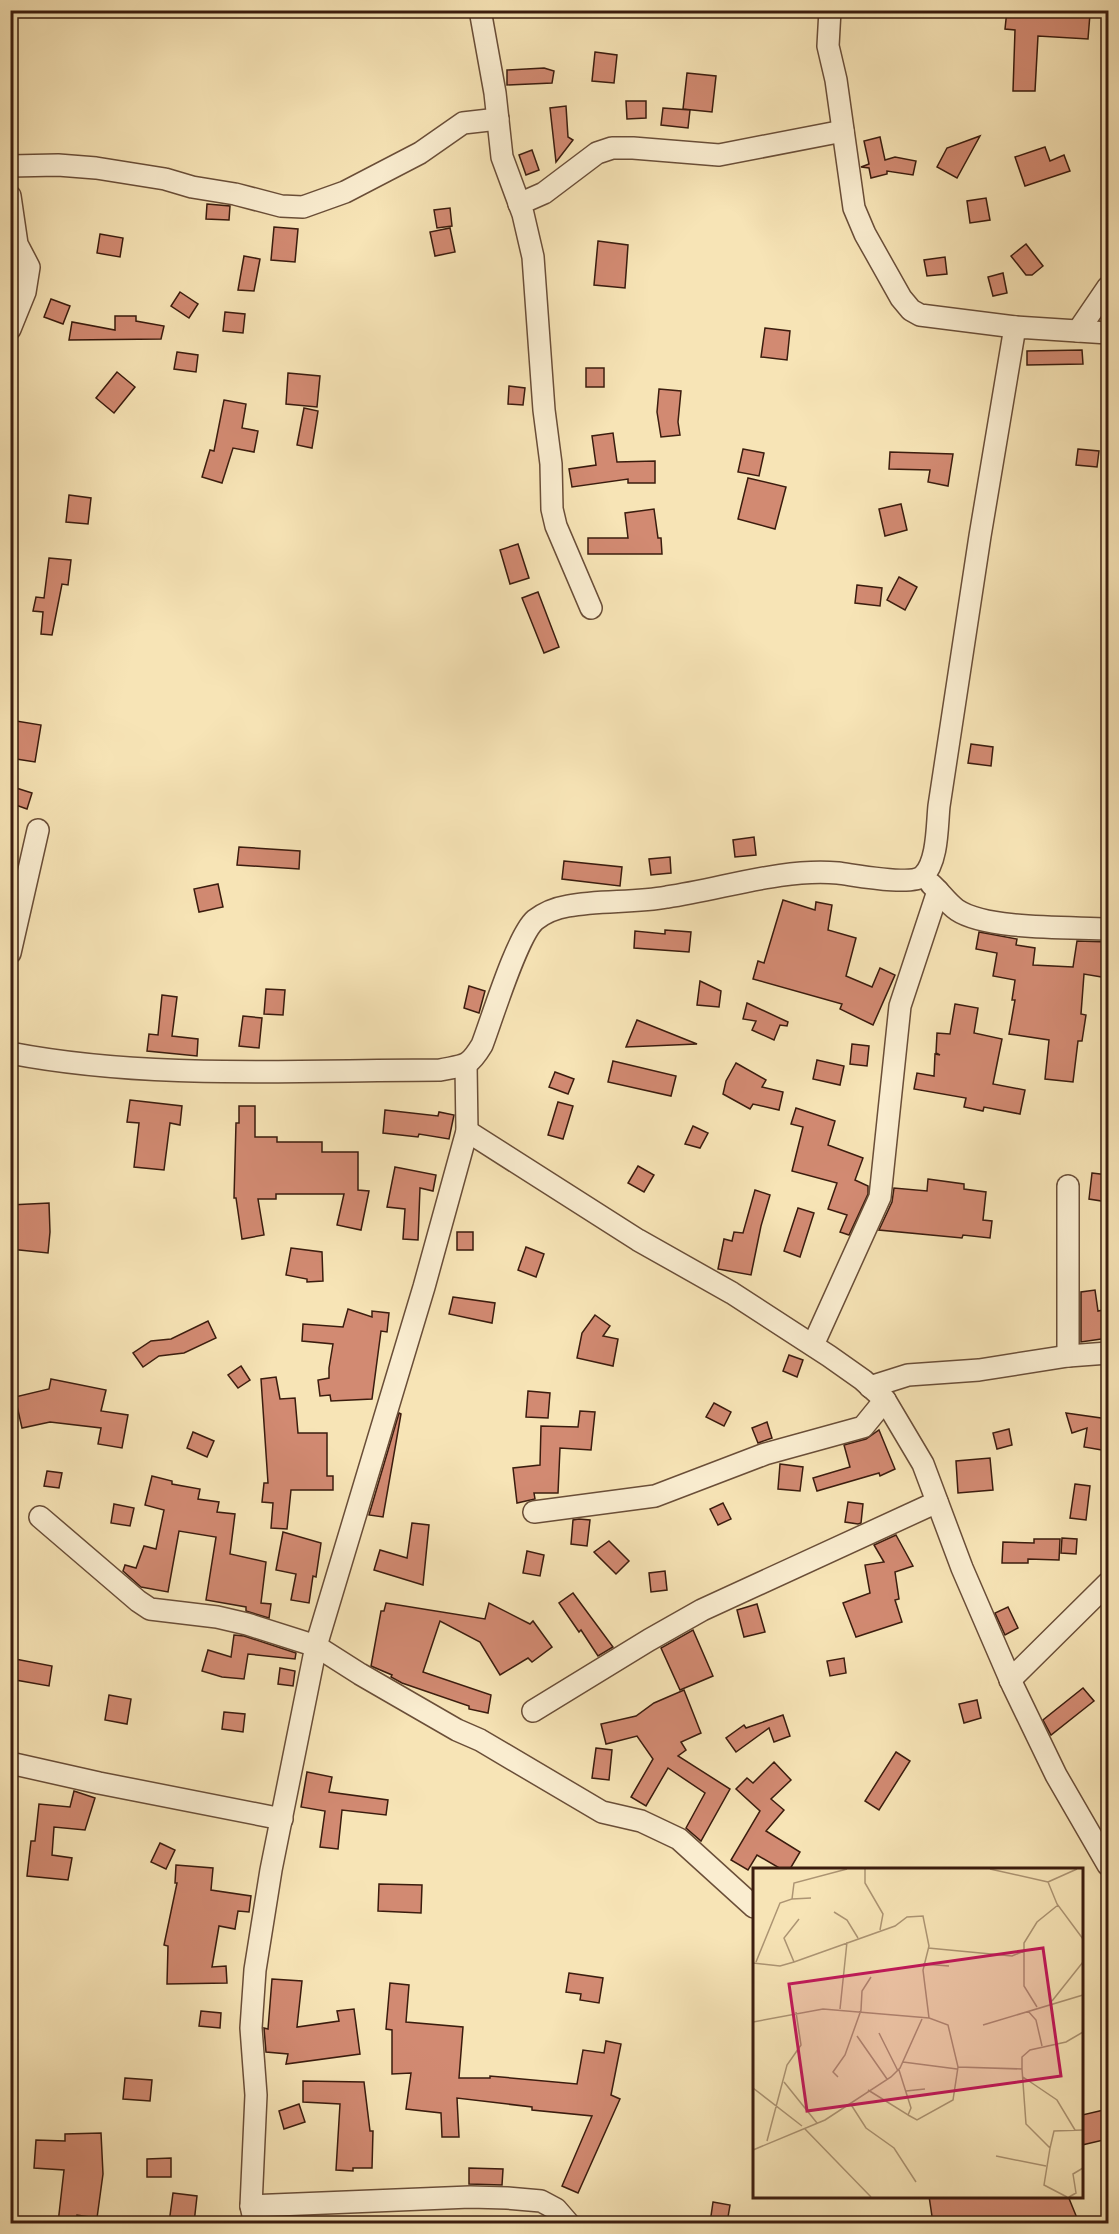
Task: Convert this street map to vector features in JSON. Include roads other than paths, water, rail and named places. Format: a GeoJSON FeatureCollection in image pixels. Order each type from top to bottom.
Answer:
{"type":"FeatureCollection","features":[{"type":"Feature","properties":{"kind":"street"},"geometry":{"type":"LineString","coordinates":[[480,10],[495,93],[502,157],[519,204],[533,257],[544,410],[551,464],[552,509],[556,526],[591,608]]}},
{"type":"Feature","properties":{"kind":"street"},"geometry":{"type":"LineString","coordinates":[[830,10],[828,46],[836,80],[854,208],[876,257],[911,310],[927,318],[1108,333]]}},
{"type":"Feature","properties":{"kind":"street"},"geometry":{"type":"LineString","coordinates":[[10,166],[58,165],[96,168],[165,179],[192,188],[235,194],[281,206],[303,207],[345,192],[420,153],[463,123],[498,119]]}},
{"type":"Feature","properties":{"kind":"street"},"geometry":{"type":"LineString","coordinates":[[519,204],[544,193],[597,153],[612,148],[720,155],[843,131]]}},
{"type":"Feature","properties":{"kind":"street"},"geometry":{"type":"LineString","coordinates":[[10,196],[17,244],[29,267],[25,292],[10,329]]}},
{"type":"Feature","properties":{"kind":"street"},"geometry":{"type":"LineString","coordinates":[[1078,331],[1108,287]]}},
{"type":"Feature","properties":{"kind":"street"},"geometry":{"type":"LineString","coordinates":[[10,1053],[99,1067],[170,1071],[440,1070],[466,1065],[474,1059],[482,1045],[522,939],[532,922],[544,914],[566,906],[665,898],[786,875],[834,873],[908,880],[922,877],[931,864],[935,846],[980,536],[1015,327]]}},
{"type":"Feature","properties":{"kind":"street"},"geometry":{"type":"LineString","coordinates":[[10,952],[39,830]]}},
{"type":"Feature","properties":{"kind":"street"},"geometry":{"type":"LineString","coordinates":[[922,877],[956,909],[976,920],[1004,924],[1108,929]]}},
{"type":"Feature","properties":{"kind":"street"},"geometry":{"type":"LineString","coordinates":[[813,1346],[880,1197],[900,1006],[938,891]]}},
{"type":"Feature","properties":{"kind":"street"},"geometry":{"type":"LineString","coordinates":[[466,1065],[466,1131],[424,1287],[316,1646],[271,1870],[255,1970],[251,2028],[256,2095],[253,2215],[470,2197],[541,2201],[556,2209],[569,2223]]}},
{"type":"Feature","properties":{"kind":"street"},"geometry":{"type":"LineString","coordinates":[[466,1131],[638,1240],[732,1293],[813,1346],[877,1393],[922,1464],[962,1568],[1010,1680],[1056,1775],[1105,1852]]}},
{"type":"Feature","properties":{"kind":"street"},"geometry":{"type":"LineString","coordinates":[[1068,1186],[1068,1356]]}},
{"type":"Feature","properties":{"kind":"street"},"geometry":{"type":"LineString","coordinates":[[534,1512],[656,1496],[765,1454],[863,1427],[877,1393],[908,1375],[979,1370],[1068,1356],[1108,1353]]}},
{"type":"Feature","properties":{"kind":"street"},"geometry":{"type":"LineString","coordinates":[[533,1711],[649,1640],[702,1611],[937,1502]]}},
{"type":"Feature","properties":{"kind":"street"},"geometry":{"type":"LineString","coordinates":[[40,1517],[138,1602],[150,1609],[217,1617],[316,1646],[360,1674],[457,1730],[480,1740],[602,1812],[640,1821],[679,1839],[753,1907]]}},
{"type":"Feature","properties":{"kind":"street"},"geometry":{"type":"LineString","coordinates":[[1010,1680],[1108,1583]]}},
{"type":"Feature","properties":{"kind":"street"},"geometry":{"type":"LineString","coordinates":[[10,1763],[282,1819]]}}]}
